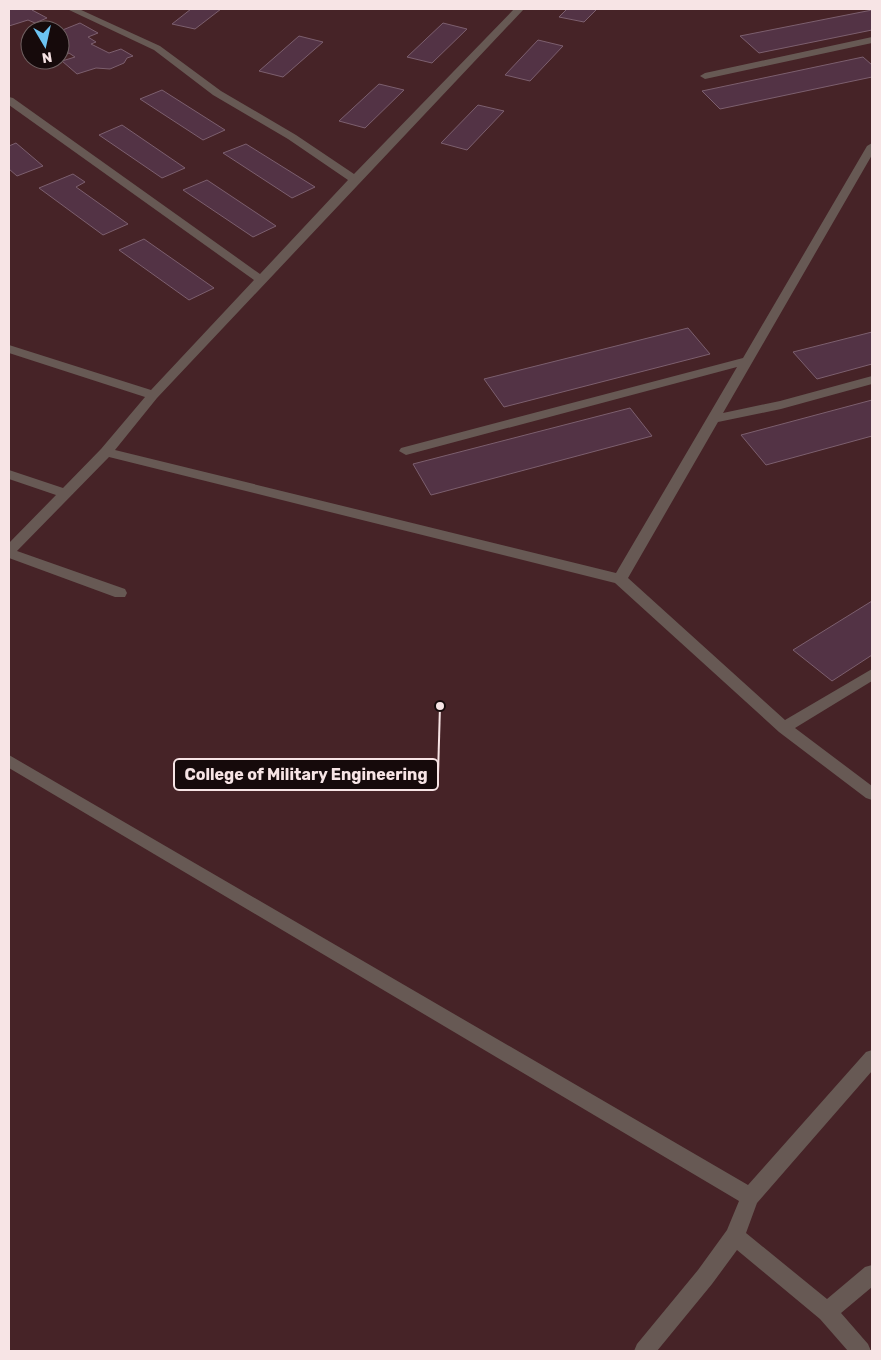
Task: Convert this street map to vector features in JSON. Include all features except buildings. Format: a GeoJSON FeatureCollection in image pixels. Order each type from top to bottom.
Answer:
{"type":"FeatureCollection","features":[{"type":"Feature","properties":{"kind":"lane"},"geometry":{"type":"LineString","coordinates":[[72,9],[158,48],[217,93],[292,137],[355,180]]}},
{"type":"Feature","properties":{"kind":"lane"},"geometry":{"type":"LineString","coordinates":[[120,593],[9,552],[106,452],[153,396],[261,280],[519,9]]}},
{"type":"Feature","properties":{"kind":"lane"},"geometry":{"type":"LineString","coordinates":[[705,76],[872,40]]}},
{"type":"Feature","properties":{"kind":"lane"},"geometry":{"type":"LineString","coordinates":[[9,100],[261,280]]}},
{"type":"Feature","properties":{"kind":"lane"},"geometry":{"type":"LineString","coordinates":[[620,580],[872,146]]}},
{"type":"Feature","properties":{"kind":"lane"},"geometry":{"type":"LineString","coordinates":[[9,349],[153,396]]}},
{"type":"Feature","properties":{"kind":"lane"},"geometry":{"type":"LineString","coordinates":[[406,451],[748,360]]}},
{"type":"Feature","properties":{"kind":"lane"},"geometry":{"type":"LineString","coordinates":[[714,419],[781,405],[872,380]]}},
{"type":"Feature","properties":{"kind":"lane"},"geometry":{"type":"LineString","coordinates":[[106,452],[620,580],[784,728],[872,794]]}},
{"type":"Feature","properties":{"kind":"lane"},"geometry":{"type":"LineString","coordinates":[[9,474],[65,494]]}},
{"type":"Feature","properties":{"kind":"lane"},"geometry":{"type":"LineString","coordinates":[[784,728],[872,674]]}},
{"type":"Feature","properties":{"kind":"lane"},"geometry":{"type":"LineString","coordinates":[[9,761],[750,1197]]}},
{"type":"Feature","properties":{"kind":"lane"},"geometry":{"type":"LineString","coordinates":[[644,1351],[705,1277],[735,1236],[750,1197],[872,1058]]}},
{"type":"Feature","properties":{"kind":"lane"},"geometry":{"type":"LineString","coordinates":[[735,1236],[827,1312],[860,1351]]}},
{"type":"Feature","properties":{"kind":"lane"},"geometry":{"type":"LineString","coordinates":[[827,1312],[872,1274]]}},
{"type":"Feature","properties":{"kind":"shaded area"},"geometry":{"type":"Polygon","coordinates":[[[9,9],[872,9],[872,1351],[9,1351],[9,9]]]}},
{"type":"Feature","properties":{"kind":"place","name":"College of Military Engineering"},"geometry":{"type":"Point","coordinates":[440,706]}}]}
